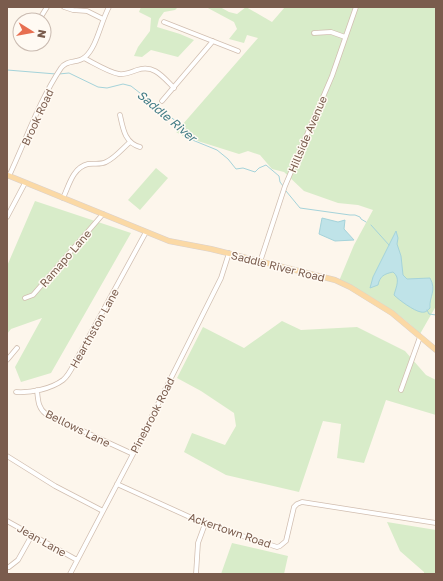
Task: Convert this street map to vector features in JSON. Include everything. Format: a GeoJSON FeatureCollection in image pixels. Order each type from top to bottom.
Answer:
{"type":"FeatureCollection","features":[{"type":"Feature","properties":{"kind":"main road","name":"Saddle River Road"},"geometry":{"type":"LineString","coordinates":[[8,176],[169,241],[290,268],[329,278],[350,286],[392,313],[436,350]]}},
{"type":"Feature","properties":{"kind":"street"},"geometry":{"type":"LineString","coordinates":[[64,7],[73,10],[87,11],[103,19]]}},
{"type":"Feature","properties":{"kind":"street"},"geometry":{"type":"LineString","coordinates":[[109,7],[93,44],[88,54],[84,58],[119,74],[126,74],[144,68],[151,69],[158,72],[174,88]]}},
{"type":"Feature","properties":{"kind":"street","name":"Hillside Avenue"},"geometry":{"type":"LineString","coordinates":[[260,262],[285,186],[332,76],[356,7]]}},
{"type":"Feature","properties":{"kind":"street"},"geometry":{"type":"LineString","coordinates":[[164,22],[238,51]]}},
{"type":"Feature","properties":{"kind":"street"},"geometry":{"type":"LineString","coordinates":[[314,33],[331,32],[345,37]]}},
{"type":"Feature","properties":{"kind":"street"},"geometry":{"type":"LineString","coordinates":[[162,101],[213,41]]}},
{"type":"Feature","properties":{"kind":"street","name":"Brook Road"},"geometry":{"type":"LineString","coordinates":[[8,176],[39,107],[58,74],[65,64],[84,58]]}},
{"type":"Feature","properties":{"kind":"street"},"geometry":{"type":"LineString","coordinates":[[120,116],[124,133],[130,142],[135,146],[140,147]]}},
{"type":"Feature","properties":{"kind":"street"},"geometry":{"type":"LineString","coordinates":[[63,198],[78,168],[86,165],[107,162],[130,142]]}},
{"type":"Feature","properties":{"kind":"street"},"geometry":{"type":"LineString","coordinates":[[7,217],[25,183]]}},
{"type":"Feature","properties":{"kind":"street","name":"Ramapo Lane"},"geometry":{"type":"LineString","coordinates":[[25,298],[33,295],[103,214]]}},
{"type":"Feature","properties":{"kind":"street","name":"Hearthston Lane"},"geometry":{"type":"LineString","coordinates":[[16,392],[37,390],[62,381],[66,377],[146,232]]}},
{"type":"Feature","properties":{"kind":"street","name":"Pinebrook Road"},"geometry":{"type":"LineString","coordinates":[[70,574],[133,454],[221,278],[229,254]]}},
{"type":"Feature","properties":{"kind":"street"},"geometry":{"type":"LineString","coordinates":[[401,390],[420,336]]}},
{"type":"Feature","properties":{"kind":"street"},"geometry":{"type":"LineString","coordinates":[[7,360],[17,348]]}},
{"type":"Feature","properties":{"kind":"street","name":"Bellows Lane"},"geometry":{"type":"LineString","coordinates":[[37,390],[41,411],[133,454]]}},
{"type":"Feature","properties":{"kind":"street"},"geometry":{"type":"LineString","coordinates":[[7,456],[55,486],[103,511]]}},
{"type":"Feature","properties":{"kind":"street","name":"Ackertown Road"},"geometry":{"type":"LineString","coordinates":[[117,484],[205,524],[277,546],[280,546],[286,541],[294,507],[302,502],[436,523]]}},
{"type":"Feature","properties":{"kind":"street","name":"Jean Lane"},"geometry":{"type":"LineString","coordinates":[[7,521],[77,560]]}},
{"type":"Feature","properties":{"kind":"street"},"geometry":{"type":"LineString","coordinates":[[196,574],[198,543],[205,524]]}},
{"type":"Feature","properties":{"kind":"street"},"geometry":{"type":"LineString","coordinates":[[9,567],[18,560],[32,535]]}},
{"type":"Feature","properties":{"kind":"green space"},"geometry":{"type":"Polygon","coordinates":[[[141,7],[178,7],[175,10],[164,12],[159,19],[157,27],[194,40],[178,57],[151,50],[142,57],[134,56],[138,47],[150,31],[151,18],[139,12],[141,7]]]}},
{"type":"Feature","properties":{"kind":"green space"},"geometry":{"type":"Polygon","coordinates":[[[206,7],[220,7],[237,14],[246,7],[272,22],[285,7],[436,7],[436,306],[420,334],[393,311],[360,291],[339,281],[354,245],[373,210],[358,205],[338,203],[304,191],[284,172],[272,169],[260,155],[248,151],[239,154],[185,137],[176,132],[258,38],[247,35],[244,43],[229,39],[237,29],[234,22],[206,7]]]}},
{"type":"Feature","properties":{"kind":"green space"},"geometry":{"type":"Polygon","coordinates":[[[156,168],[168,178],[140,210],[128,200],[156,168]]]}},
{"type":"Feature","properties":{"kind":"green space"},"geometry":{"type":"Polygon","coordinates":[[[35,201],[131,233],[51,373],[21,382],[15,367],[42,318],[11,329],[7,334],[7,266],[35,201]]]}},
{"type":"Feature","properties":{"kind":"green space"},"geometry":{"type":"Polygon","coordinates":[[[282,321],[301,330],[357,327],[405,351],[426,375],[436,380],[436,415],[386,400],[364,463],[337,458],[341,424],[323,421],[299,492],[226,475],[184,452],[192,433],[225,445],[236,426],[234,413],[201,391],[177,378],[203,327],[244,348],[282,321]]]}},
{"type":"Feature","properties":{"kind":"green space"},"geometry":{"type":"Polygon","coordinates":[[[387,522],[436,530],[436,574],[424,574],[424,572],[400,551],[387,522]]]}},
{"type":"Feature","properties":{"kind":"green space"},"geometry":{"type":"Polygon","coordinates":[[[232,543],[288,556],[284,574],[221,574],[232,543]]]}},
{"type":"Feature","properties":{"kind":"water"},"geometry":{"type":"Polygon","coordinates":[[[322,218],[338,222],[345,220],[344,229],[354,240],[335,241],[319,234],[322,218]]]}},
{"type":"Feature","properties":{"kind":"water"},"geometry":{"type":"Polygon","coordinates":[[[396,231],[403,275],[407,279],[430,278],[432,283],[433,290],[430,308],[425,312],[415,310],[394,295],[397,286],[397,277],[393,272],[383,276],[378,285],[370,288],[373,277],[396,231]]]}},
{"type":"Feature","properties":{"kind":"waterway","name":"Saddle River"},"geometry":{"type":"LineString","coordinates":[[7,70],[56,74]]}},
{"type":"Feature","properties":{"kind":"waterway","name":"Saddle River"},"geometry":{"type":"LineString","coordinates":[[59,74],[69,73],[98,87],[107,88],[123,84],[131,86],[177,122],[190,139],[217,150],[228,159],[236,169],[243,168],[255,172],[259,168],[266,165],[279,176],[280,182],[283,186]]}},
{"type":"Feature","properties":{"kind":"waterway","name":"Saddle River"},"geometry":{"type":"LineString","coordinates":[[286,191],[300,208],[355,215],[366,222]]}},
{"type":"Feature","properties":{"kind":"waterway","name":"Saddle River"},"geometry":{"type":"LineString","coordinates":[[371,225],[389,245]]}},
{"type":"Feature","properties":{"kind":"waterway","name":"Saddle River"},"geometry":{"type":"LineString","coordinates":[[427,310],[429,314],[436,315]]}}]}
